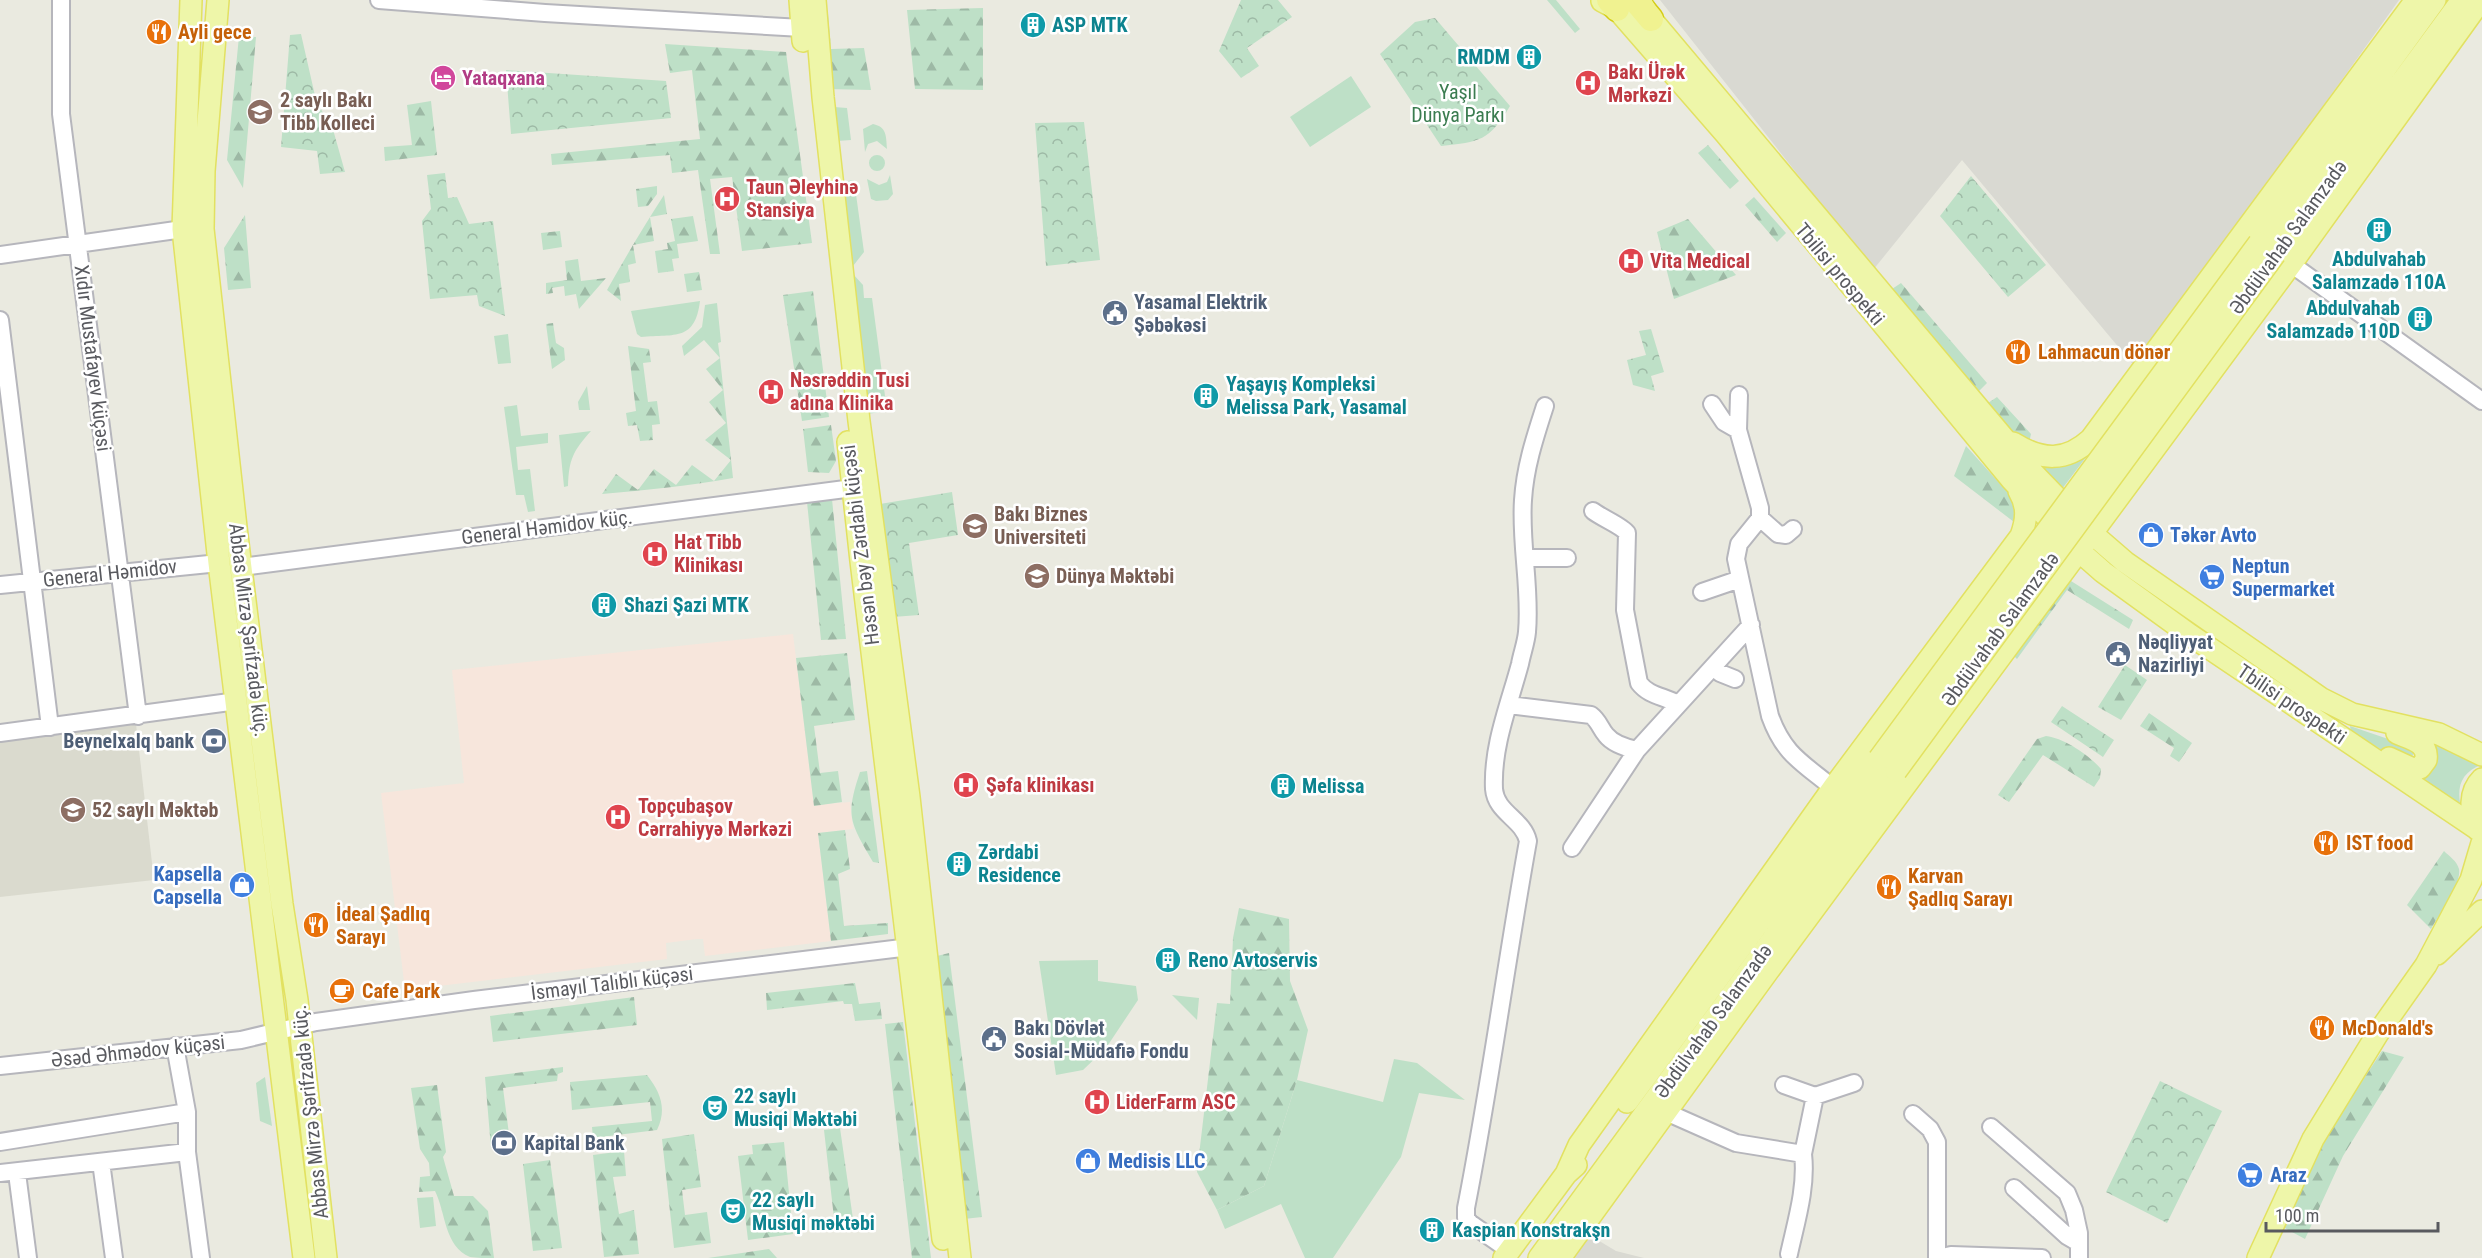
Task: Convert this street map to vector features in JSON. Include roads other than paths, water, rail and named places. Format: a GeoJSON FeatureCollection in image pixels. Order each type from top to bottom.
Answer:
{"type":"FeatureCollection","features":[{"type":"Feature","properties":{"kind":"main road","name":"Abbas Mirzə Şərifzadə küç."},"geometry":{"type":"LineString","coordinates":[[191,0],[183,229],[219,563],[236,608],[282,904],[300,1025],[326,1258]]}},
{"type":"Feature","properties":{"kind":"main road","name":"Abbas Mirzə Şərifzadə küç."},"geometry":{"type":"LineString","coordinates":[[218,0],[204,171],[203,229],[241,567],[236,608],[237,701],[304,1258]]}},
{"type":"Feature","properties":{"kind":"main road","name":"Həsən bəy Zərdabi küçəsi"},"geometry":{"type":"LineString","coordinates":[[801,0],[802,28],[853,488],[878,632]]}},
{"type":"Feature","properties":{"kind":"main road","name":"Həsən bəy Zərdabi küçəsi"},"geometry":{"type":"LineString","coordinates":[[815,0],[816,29],[878,632],[916,946]]}},
{"type":"Feature","properties":{"kind":"main road","name":"Əbdülvahab Salamzadə"},"geometry":{"type":"LineString","coordinates":[[2002,437],[2034,455],[2061,456],[2083,446],[2108,417],[2416,0]]}},
{"type":"Feature","properties":{"kind":"main road","name":"Əbdülvahab Salamzadə"},"geometry":{"type":"LineString","coordinates":[[1560,1258],[1992,672],[2026,621],[2150,453],[2435,0]]}},
{"type":"Feature","properties":{"kind":"main road","name":"Əbdülvahab Salamzadə"},"geometry":{"type":"LineString","coordinates":[[1507,1254],[1566,1174],[1592,1150],[1887,765],[2275,254],[2462,0]]}},
{"type":"Feature","properties":{"kind":"main road","name":"Əbdülvahab Salamzadə"},"geometry":{"type":"LineString","coordinates":[[2275,254],[2481,0]]}},
{"type":"Feature","properties":{"kind":"main road","name":"Tbilisi prospekti"},"geometry":{"type":"LineString","coordinates":[[1632,7],[2039,480],[2084,542]]}},
{"type":"Feature","properties":{"kind":"main road","name":"Tbilisi prospekti"},"geometry":{"type":"LineString","coordinates":[[1632,7],[1725,133],[2012,480],[2084,542]]}},
{"type":"Feature","properties":{"kind":"main road"},"geometry":{"type":"LineString","coordinates":[[2108,417],[2103,430],[2101,447],[2110,462],[2126,466],[2150,453]]}},
{"type":"Feature","properties":{"kind":"main road","name":"Əbdülvahab Salamzadə"},"geometry":{"type":"LineString","coordinates":[[1566,1174],[1579,1145],[1833,788],[2021,536],[2027,512],[2022,497],[2012,480]]}},
{"type":"Feature","properties":{"kind":"main road"},"geometry":{"type":"LineString","coordinates":[[2084,542],[2109,563]]}},
{"type":"Feature","properties":{"kind":"main road","name":"Tbilisi prospekti"},"geometry":{"type":"LineString","coordinates":[[2109,563],[2190,635],[2480,835]]}},
{"type":"Feature","properties":{"kind":"main road","name":"Tbilisi prospekti"},"geometry":{"type":"LineString","coordinates":[[2109,563],[2307,691],[2352,714],[2439,734],[2482,755]]}},
{"type":"Feature","properties":{"kind":"main road"},"geometry":{"type":"LineString","coordinates":[[1981,590],[1993,580],[2002,577],[2020,581],[2025,585],[2031,598],[2026,621]]}},
{"type":"Feature","properties":{"kind":"main road"},"geometry":{"type":"LineString","coordinates":[[2190,635],[2225,652],[2334,725],[2403,766],[2413,769],[2425,763],[2426,752],[2420,743],[2352,714]]}},
{"type":"Feature","properties":{"kind":"main road","name":"Əbdülvahab Salamzadə"},"geometry":{"type":"LineString","coordinates":[[1539,1258],[1887,765]]}},
{"type":"Feature","properties":{"kind":"main road"},"geometry":{"type":"LineString","coordinates":[[2258,1258],[2313,1139],[2378,1033],[2442,942],[2471,880],[2480,835],[2472,809],[2472,794],[2482,778]]}},
{"type":"Feature","properties":{"kind":"main road"},"geometry":{"type":"LineString","coordinates":[[2442,942],[2482,911]]}},
{"type":"Feature","properties":{"kind":"main road"},"geometry":{"type":"LineString","coordinates":[[916,946],[946,1258]]}},
{"type":"Feature","properties":{"kind":"main road"},"geometry":{"type":"LineString","coordinates":[[916,946],[960,1258]]}},
{"type":"Feature","properties":{"kind":"street","name":"Xıdır Mustafayev küçəsi"},"geometry":{"type":"LineString","coordinates":[[61,0],[60,114],[138,716]]}},
{"type":"Feature","properties":{"kind":"street"},"geometry":{"type":"LineString","coordinates":[[379,0],[545,13],[802,28]]}},
{"type":"Feature","properties":{"kind":"street"},"geometry":{"type":"LineString","coordinates":[[0,255],[183,229]]}},
{"type":"Feature","properties":{"kind":"street","name":"Əbdülvahab Salamzadə"},"geometry":{"type":"LineString","coordinates":[[2275,254],[2482,401]]}},
{"type":"Feature","properties":{"kind":"street"},"geometry":{"type":"LineString","coordinates":[[0,320],[50,727]]}},
{"type":"Feature","properties":{"kind":"street"},"geometry":{"type":"LineString","coordinates":[[1739,395],[1738,430],[1760,508],[1760,518],[1739,544],[1736,559],[1770,716],[1778,737],[1786,749],[1833,788]]}},
{"type":"Feature","properties":{"kind":"street"},"geometry":{"type":"LineString","coordinates":[[1712,404],[1724,422],[1738,430]]}},
{"type":"Feature","properties":{"kind":"street"},"geometry":{"type":"LineString","coordinates":[[1507,1254],[1470,1223],[1466,1218],[1466,1208],[1486,1103],[1506,962],[1528,841],[1521,826],[1501,808],[1494,789],[1497,741],[1527,635],[1523,502],[1526,469],[1545,406]]}},
{"type":"Feature","properties":{"kind":"street","name":"General Həmidov küç."},"geometry":{"type":"LineString","coordinates":[[241,567],[853,488]]}},
{"type":"Feature","properties":{"kind":"street"},"geometry":{"type":"LineString","coordinates":[[1593,511],[1627,533],[1625,610],[1639,683],[1646,691],[1666,697],[1678,704]]}},
{"type":"Feature","properties":{"kind":"street"},"geometry":{"type":"LineString","coordinates":[[1760,518],[1778,534],[1786,535],[1793,529]]}},
{"type":"Feature","properties":{"kind":"street"},"geometry":{"type":"LineString","coordinates":[[1526,558],[1567,558]]}},
{"type":"Feature","properties":{"kind":"street","name":"General Həmidov"},"geometry":{"type":"LineString","coordinates":[[0,585],[219,563]]}},
{"type":"Feature","properties":{"kind":"street"},"geometry":{"type":"LineString","coordinates":[[1702,592],[1740,579]]}},
{"type":"Feature","properties":{"kind":"street"},"geometry":{"type":"LineString","coordinates":[[1572,848],[1637,750],[1751,626]]}},
{"type":"Feature","properties":{"kind":"street"},"geometry":{"type":"LineString","coordinates":[[1713,666],[1720,673],[1735,679]]}},
{"type":"Feature","properties":{"kind":"street"},"geometry":{"type":"LineString","coordinates":[[0,733],[237,701]]}},
{"type":"Feature","properties":{"kind":"street"},"geometry":{"type":"LineString","coordinates":[[1509,705],[1591,715],[1599,722],[1609,738],[1622,746],[1637,750]]}},
{"type":"Feature","properties":{"kind":"street","name":"İsmayıl Talıblı küçəsi"},"geometry":{"type":"LineString","coordinates":[[277,1041],[300,1025],[485,999],[916,946]]}},
{"type":"Feature","properties":{"kind":"street","name":"Əsəd Əhmədov küçəsi"},"geometry":{"type":"LineString","coordinates":[[0,1063],[241,1040],[277,1041]]}},
{"type":"Feature","properties":{"kind":"street"},"geometry":{"type":"LineString","coordinates":[[175,1046],[187,1112],[188,1152],[201,1258]]}},
{"type":"Feature","properties":{"kind":"street"},"geometry":{"type":"LineString","coordinates":[[1784,1085],[1815,1096],[1854,1083]]}},
{"type":"Feature","properties":{"kind":"street"},"geometry":{"type":"LineString","coordinates":[[1789,1254],[1799,1206],[1803,1154],[1815,1096]]}},
{"type":"Feature","properties":{"kind":"street"},"geometry":{"type":"LineString","coordinates":[[0,1142],[187,1112]]}},
{"type":"Feature","properties":{"kind":"street"},"geometry":{"type":"LineString","coordinates":[[1666,1112],[1736,1143],[1803,1154]]}},
{"type":"Feature","properties":{"kind":"street"},"geometry":{"type":"LineString","coordinates":[[1913,1114],[1930,1129],[1937,1142],[1938,1258],[1952,1255],[2042,1258]]}},
{"type":"Feature","properties":{"kind":"street"},"geometry":{"type":"LineString","coordinates":[[1991,1127],[2067,1193],[2074,1210],[2079,1251]]}},
{"type":"Feature","properties":{"kind":"street"},"geometry":{"type":"LineString","coordinates":[[0,1173],[17,1173],[188,1152]]}},
{"type":"Feature","properties":{"kind":"street"},"geometry":{"type":"LineString","coordinates":[[101,1162],[114,1258]]}},
{"type":"Feature","properties":{"kind":"street"},"geometry":{"type":"LineString","coordinates":[[17,1173],[28,1258]]}},
{"type":"Feature","properties":{"kind":"street"},"geometry":{"type":"LineString","coordinates":[[2014,1188],[2067,1236],[2079,1251]]}},
{"type":"Feature","properties":{"kind":"place","name":"ASP MTK"},"geometry":{"type":"Point","coordinates":[1033,25]}},
{"type":"Feature","properties":{"kind":"place","name":"Ayli gece"},"geometry":{"type":"Point","coordinates":[159,32]}},
{"type":"Feature","properties":{"kind":"place","name":"RMDM"},"geometry":{"type":"Point","coordinates":[1529,57]}},
{"type":"Feature","properties":{"kind":"place","name":"Yataqxana"},"geometry":{"type":"Point","coordinates":[443,78]}},
{"type":"Feature","properties":{"kind":"place","name":"Bakı Ürək Mərkəzi"},"geometry":{"type":"Point","coordinates":[1588,83]}},
{"type":"Feature","properties":{"kind":"place","name":"2 saylı Bakı Tibb Kolleci"},"geometry":{"type":"Point","coordinates":[260,112]}},
{"type":"Feature","properties":{"kind":"place","name":"Taun Əleyhinə Stansiya"},"geometry":{"type":"Point","coordinates":[727,199]}},
{"type":"Feature","properties":{"kind":"place","name":"Abdulvahab Salamzadə 110A"},"geometry":{"type":"Point","coordinates":[2379,230]}},
{"type":"Feature","properties":{"kind":"place","name":"Vita Medical"},"geometry":{"type":"Point","coordinates":[1631,261]}},
{"type":"Feature","properties":{"kind":"place","name":"Yasamal Elektrik Şəbəkəsi"},"geometry":{"type":"Point","coordinates":[1115,313]}},
{"type":"Feature","properties":{"kind":"place","name":"Abdulvahab Salamzadə 110D"},"geometry":{"type":"Point","coordinates":[2420,319]}},
{"type":"Feature","properties":{"kind":"place","name":"Lahmacun dönər"},"geometry":{"type":"Point","coordinates":[2018,352]}},
{"type":"Feature","properties":{"kind":"place","name":"Nəsrəddin Tusi adına Klinika"},"geometry":{"type":"Point","coordinates":[771,392]}},
{"type":"Feature","properties":{"kind":"place","name":"Yaşayış Kompleksi Melissa Park, Yasamal"},"geometry":{"type":"Point","coordinates":[1206,396]}},
{"type":"Feature","properties":{"kind":"place","name":"Bakı Biznes Universiteti"},"geometry":{"type":"Point","coordinates":[975,526]}},
{"type":"Feature","properties":{"kind":"place","name":"Tәkәr Avto"},"geometry":{"type":"Point","coordinates":[2151,535]}},
{"type":"Feature","properties":{"kind":"place","name":"Hat Tibb Klinikası"},"geometry":{"type":"Point","coordinates":[655,554]}},
{"type":"Feature","properties":{"kind":"place","name":"Dünya Məktəbi"},"geometry":{"type":"Point","coordinates":[1037,576]}},
{"type":"Feature","properties":{"kind":"place","name":"Neptun Supermarket"},"geometry":{"type":"Point","coordinates":[2212,577]}},
{"type":"Feature","properties":{"kind":"place","name":"Shazi Şazi MTK"},"geometry":{"type":"Point","coordinates":[604,605]}},
{"type":"Feature","properties":{"kind":"place","name":"Nəqliyyat Nazirliyi"},"geometry":{"type":"Point","coordinates":[2118,654]}},
{"type":"Feature","properties":{"kind":"place","name":"Beynelxalq bank"},"geometry":{"type":"Point","coordinates":[214,741]}},
{"type":"Feature","properties":{"kind":"place","name":"Şəfa klinikası"},"geometry":{"type":"Point","coordinates":[966,785]}},
{"type":"Feature","properties":{"kind":"place","name":"Melissa"},"geometry":{"type":"Point","coordinates":[1283,786]}},
{"type":"Feature","properties":{"kind":"place","name":"52 saylı Məktəb"},"geometry":{"type":"Point","coordinates":[73,810]}},
{"type":"Feature","properties":{"kind":"place","name":"Topçubaşov Cərrahiyyə Mərkəzi"},"geometry":{"type":"Point","coordinates":[618,817]}},
{"type":"Feature","properties":{"kind":"place","name":"IST food"},"geometry":{"type":"Point","coordinates":[2326,843]}},
{"type":"Feature","properties":{"kind":"place","name":"Zərdabi Residence"},"geometry":{"type":"Point","coordinates":[959,864]}},
{"type":"Feature","properties":{"kind":"place","name":"Kapsella Capsella"},"geometry":{"type":"Point","coordinates":[242,885]}},
{"type":"Feature","properties":{"kind":"place","name":"Karvan Şadlıq Sarayı"},"geometry":{"type":"Point","coordinates":[1889,887]}},
{"type":"Feature","properties":{"kind":"place","name":"İdeal Şadlıq Sarayı"},"geometry":{"type":"Point","coordinates":[316,925]}},
{"type":"Feature","properties":{"kind":"place","name":"Reno Avtoservis"},"geometry":{"type":"Point","coordinates":[1168,960]}},
{"type":"Feature","properties":{"kind":"place","name":"Cafe Park"},"geometry":{"type":"Point","coordinates":[342,991]}},
{"type":"Feature","properties":{"kind":"place","name":"McDonald's"},"geometry":{"type":"Point","coordinates":[2322,1028]}},
{"type":"Feature","properties":{"kind":"place","name":"Bakı Dövlət Sosial-Müdafiə Fondu"},"geometry":{"type":"Point","coordinates":[994,1039]}},
{"type":"Feature","properties":{"kind":"place","name":"LiderFarm ASC"},"geometry":{"type":"Point","coordinates":[1097,1102]}},
{"type":"Feature","properties":{"kind":"place","name":"22 saylı Musiqi Məktəbi"},"geometry":{"type":"Point","coordinates":[715,1108]}},
{"type":"Feature","properties":{"kind":"place","name":"Kapital Bank"},"geometry":{"type":"Point","coordinates":[504,1143]}},
{"type":"Feature","properties":{"kind":"place","name":"Medisis LLC"},"geometry":{"type":"Point","coordinates":[1088,1161]}},
{"type":"Feature","properties":{"kind":"place","name":"Araz"},"geometry":{"type":"Point","coordinates":[2250,1175]}},
{"type":"Feature","properties":{"kind":"place","name":"22 saylı Musiqi məktəbi"},"geometry":{"type":"Point","coordinates":[733,1211]}},
{"type":"Feature","properties":{"kind":"place","name":"Kaspian Konstrakşn"},"geometry":{"type":"Point","coordinates":[1432,1230]}},
{"type":"Feature","properties":{"kind":"park label","name":"Yaşıl Dünya Parkı"},"geometry":{"type":"Point","coordinates":[1458,104]}}]}
